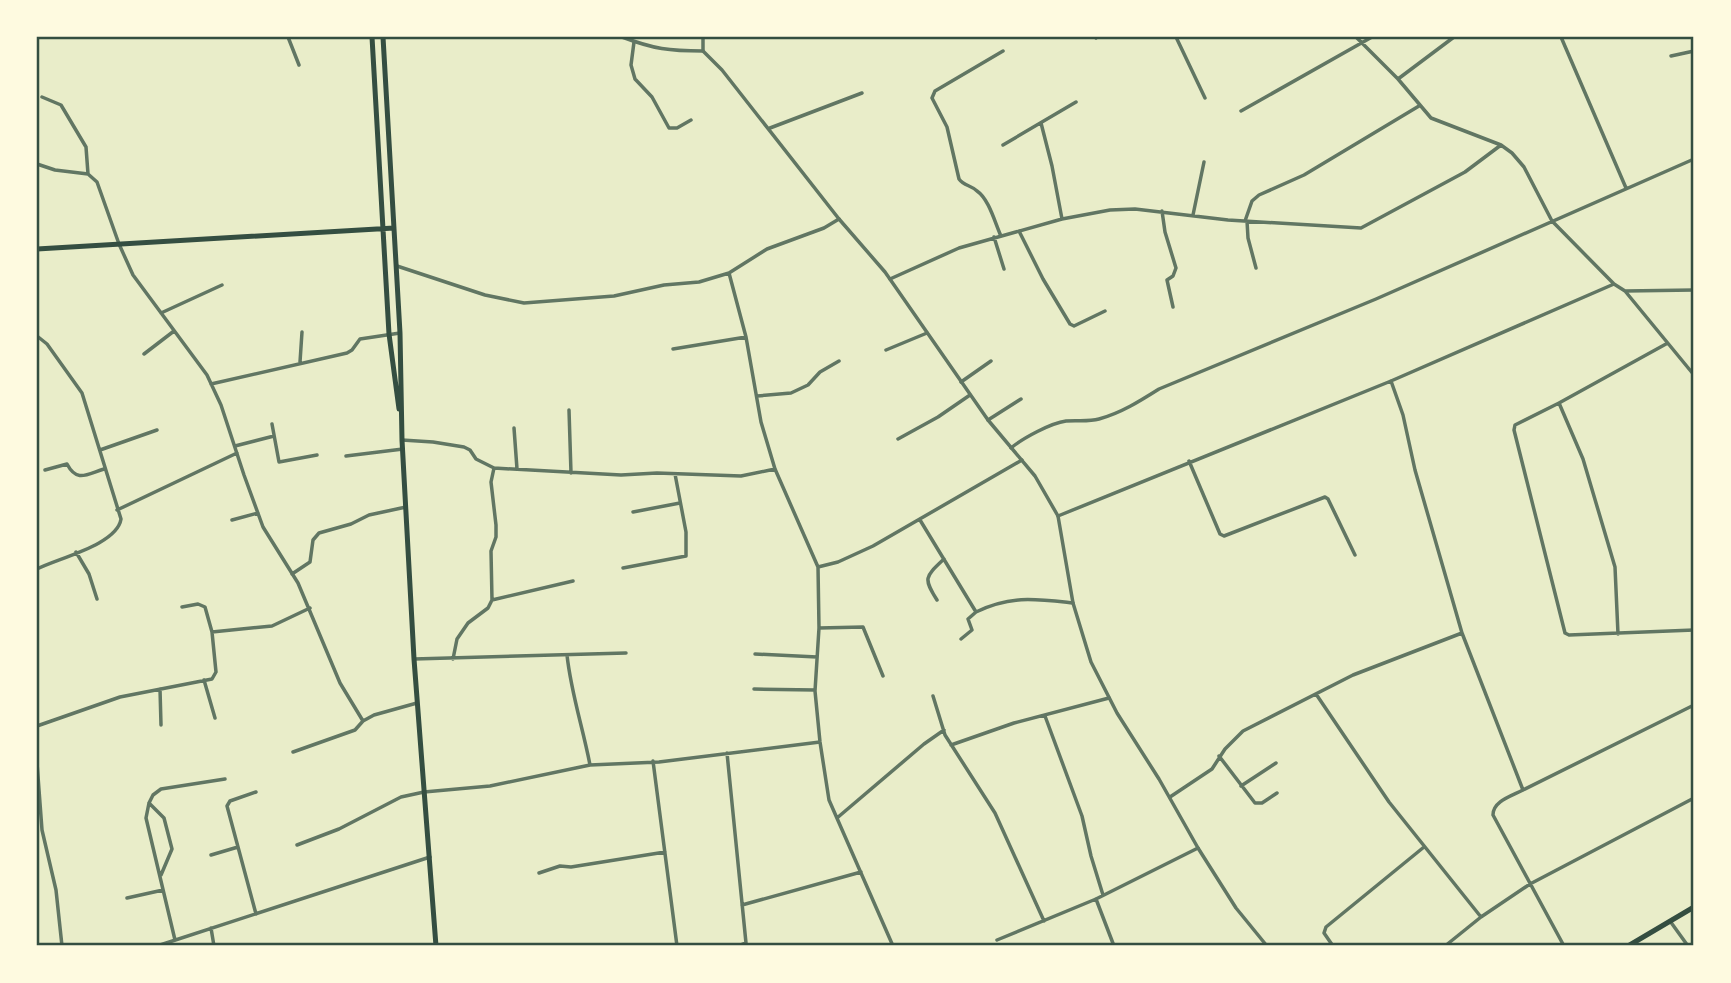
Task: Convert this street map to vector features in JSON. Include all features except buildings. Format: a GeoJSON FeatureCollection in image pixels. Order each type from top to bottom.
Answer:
{"type":"FeatureCollection","features":[{"type":"Feature","properties":{"kind":"main road"},"geometry":{"type":"LineString","coordinates":[[372,37],[389,334],[403,449],[414,659],[436,946]]}},
{"type":"Feature","properties":{"kind":"main road"},"geometry":{"type":"LineString","coordinates":[[383,37],[400,334],[402,440]]}},
{"type":"Feature","properties":{"kind":"main road"},"geometry":{"type":"LineString","coordinates":[[37,249],[394,228]]}},
{"type":"Feature","properties":{"kind":"main road"},"geometry":{"type":"LineString","coordinates":[[1628,946],[1694,907]]}},
{"type":"Feature","properties":{"kind":"street"},"geometry":{"type":"LineString","coordinates":[[288,37],[299,65]]}},
{"type":"Feature","properties":{"kind":"street"},"geometry":{"type":"LineString","coordinates":[[622,37],[668,51],[703,51],[722,70],[839,219],[890,279],[988,420],[1035,476],[1058,516],[1073,603],[1091,662],[1198,848],[1236,908],[1267,946]]}},
{"type":"Feature","properties":{"kind":"street"},"geometry":{"type":"LineString","coordinates":[[703,37],[703,51]]}},
{"type":"Feature","properties":{"kind":"street"},"geometry":{"type":"LineString","coordinates":[[1177,37],[1205,97]]}},
{"type":"Feature","properties":{"kind":"street"},"geometry":{"type":"LineString","coordinates":[[1356,37],[1398,79],[1431,118],[1501,145],[1524,167],[1552,221],[1614,284],[1625,291],[1666,344],[1694,374]]}},
{"type":"Feature","properties":{"kind":"street"},"geometry":{"type":"LineString","coordinates":[[1241,111],[1372,37]]}},
{"type":"Feature","properties":{"kind":"street"},"geometry":{"type":"LineString","coordinates":[[1398,79],[1454,37]]}},
{"type":"Feature","properties":{"kind":"street"},"geometry":{"type":"LineString","coordinates":[[1561,37],[1626,188]]}},
{"type":"Feature","properties":{"kind":"street"},"geometry":{"type":"LineString","coordinates":[[634,42],[631,65],[635,79],[652,97],[669,128],[677,128],[691,120]]}},
{"type":"Feature","properties":{"kind":"street"},"geometry":{"type":"LineString","coordinates":[[1001,236],[981,195],[976,189],[963,184],[959,178],[947,127],[932,98],[935,91],[1003,51]]}},
{"type":"Feature","properties":{"kind":"street"},"geometry":{"type":"LineString","coordinates":[[1671,55],[1694,51]]}},
{"type":"Feature","properties":{"kind":"street"},"geometry":{"type":"LineString","coordinates":[[770,128],[862,93]]}},
{"type":"Feature","properties":{"kind":"street"},"geometry":{"type":"LineString","coordinates":[[42,97],[61,105],[86,147],[88,174]]}},
{"type":"Feature","properties":{"kind":"street"},"geometry":{"type":"LineString","coordinates":[[1003,145],[1076,102]]}},
{"type":"Feature","properties":{"kind":"street"},"geometry":{"type":"LineString","coordinates":[[1256,268],[1246,221],[1252,201],[1304,174],[1419,106]]}},
{"type":"Feature","properties":{"kind":"street"},"geometry":{"type":"LineString","coordinates":[[1041,123],[1062,219]]}},
{"type":"Feature","properties":{"kind":"street"},"geometry":{"type":"LineString","coordinates":[[890,279],[959,248],[994,237],[1062,219],[1110,210],[1162,211],[1246,221],[1361,229],[1465,172],[1501,145]]}},
{"type":"Feature","properties":{"kind":"street"},"geometry":{"type":"LineString","coordinates":[[1011,448],[1040,431],[1065,422],[1085,422],[1106,417],[1146,399],[1159,389],[1376,299],[1694,159]]}},
{"type":"Feature","properties":{"kind":"street"},"geometry":{"type":"LineString","coordinates":[[1193,215],[1204,162]]}},
{"type":"Feature","properties":{"kind":"street"},"geometry":{"type":"LineString","coordinates":[[37,164],[55,170],[88,174],[97,182],[133,275],[211,384],[222,405],[263,527],[310,608],[340,683],[363,720]]}},
{"type":"Feature","properties":{"kind":"street"},"geometry":{"type":"LineString","coordinates":[[1162,211],[1176,268],[1173,276],[1167,280],[1173,307]]}},
{"type":"Feature","properties":{"kind":"street"},"geometry":{"type":"LineString","coordinates":[[396,266],[485,295],[524,303],[614,296],[664,285],[699,282],[729,273],[766,249],[824,228],[839,219]]}},
{"type":"Feature","properties":{"kind":"street"},"geometry":{"type":"LineString","coordinates":[[1019,231],[1070,324],[1074,326],[1105,312]]}},
{"type":"Feature","properties":{"kind":"street"},"geometry":{"type":"LineString","coordinates":[[994,237],[1004,269]]}},
{"type":"Feature","properties":{"kind":"street"},"geometry":{"type":"LineString","coordinates":[[729,273],[746,338],[761,422],[775,469],[818,567],[819,628],[815,690],[830,800],[893,946]]}},
{"type":"Feature","properties":{"kind":"street"},"geometry":{"type":"LineString","coordinates":[[1058,516],[1391,381],[1614,284]]}},
{"type":"Feature","properties":{"kind":"street"},"geometry":{"type":"LineString","coordinates":[[161,313],[222,285]]}},
{"type":"Feature","properties":{"kind":"street"},"geometry":{"type":"LineString","coordinates":[[1625,291],[1694,290]]}},
{"type":"Feature","properties":{"kind":"street"},"geometry":{"type":"LineString","coordinates":[[144,354],[174,331]]}},
{"type":"Feature","properties":{"kind":"street"},"geometry":{"type":"LineString","coordinates":[[300,362],[302,332]]}},
{"type":"Feature","properties":{"kind":"street"},"geometry":{"type":"LineString","coordinates":[[886,350],[927,333]]}},
{"type":"Feature","properties":{"kind":"street"},"geometry":{"type":"LineString","coordinates":[[211,384],[350,352],[360,339],[400,334]]}},
{"type":"Feature","properties":{"kind":"street"},"geometry":{"type":"LineString","coordinates":[[37,336],[47,344],[82,393],[121,519],[120,526],[113,534],[37,569]]}},
{"type":"Feature","properties":{"kind":"street"},"geometry":{"type":"LineString","coordinates":[[673,349],[746,338]]}},
{"type":"Feature","properties":{"kind":"street"},"geometry":{"type":"LineString","coordinates":[[1666,344],[1515,425],[1514,429],[1565,633],[1618,634],[1694,630]]}},
{"type":"Feature","properties":{"kind":"street"},"geometry":{"type":"LineString","coordinates":[[757,396],[791,393],[808,385],[820,372],[839,361]]}},
{"type":"Feature","properties":{"kind":"street"},"geometry":{"type":"LineString","coordinates":[[961,382],[991,361]]}},
{"type":"Feature","properties":{"kind":"street"},"geometry":{"type":"LineString","coordinates":[[1391,381],[1403,415],[1415,470],[1462,633],[1523,790]]}},
{"type":"Feature","properties":{"kind":"street"},"geometry":{"type":"LineString","coordinates":[[898,439],[939,417],[970,395]]}},
{"type":"Feature","properties":{"kind":"street"},"geometry":{"type":"LineString","coordinates":[[988,420],[1021,399]]}},
{"type":"Feature","properties":{"kind":"street"},"geometry":{"type":"LineString","coordinates":[[1559,402],[1583,459],[1615,568],[1618,634]]}},
{"type":"Feature","properties":{"kind":"street"},"geometry":{"type":"LineString","coordinates":[[569,410],[571,473]]}},
{"type":"Feature","properties":{"kind":"street"},"geometry":{"type":"LineString","coordinates":[[272,424],[279,462],[317,454]]}},
{"type":"Feature","properties":{"kind":"street"},"geometry":{"type":"LineString","coordinates":[[514,428],[517,469]]}},
{"type":"Feature","properties":{"kind":"street"},"geometry":{"type":"LineString","coordinates":[[100,450],[157,430]]}},
{"type":"Feature","properties":{"kind":"street"},"geometry":{"type":"LineString","coordinates":[[235,447],[274,436]]}},
{"type":"Feature","properties":{"kind":"street"},"geometry":{"type":"LineString","coordinates":[[402,440],[464,447],[470,450],[476,459],[495,468],[571,473],[741,477],[775,469]]}},
{"type":"Feature","properties":{"kind":"street"},"geometry":{"type":"LineString","coordinates":[[346,456],[403,449]]}},
{"type":"Feature","properties":{"kind":"street"},"geometry":{"type":"LineString","coordinates":[[117,510],[237,453]]}},
{"type":"Feature","properties":{"kind":"street"},"geometry":{"type":"LineString","coordinates":[[818,567],[838,562],[873,546],[1022,460]]}},
{"type":"Feature","properties":{"kind":"street"},"geometry":{"type":"LineString","coordinates":[[1189,461],[1220,534],[1224,537],[1325,497],[1355,555]]}},
{"type":"Feature","properties":{"kind":"street"},"geometry":{"type":"LineString","coordinates":[[45,470],[67,464],[72,473],[79,476],[104,469]]}},
{"type":"Feature","properties":{"kind":"street"},"geometry":{"type":"LineString","coordinates":[[453,660],[457,639],[468,623],[488,608],[492,600],[491,551],[496,525],[491,482],[495,468]]}},
{"type":"Feature","properties":{"kind":"street"},"geometry":{"type":"LineString","coordinates":[[623,568],[686,556],[686,531],[675,474]]}},
{"type":"Feature","properties":{"kind":"street"},"geometry":{"type":"LineString","coordinates":[[633,512],[680,503]]}},
{"type":"Feature","properties":{"kind":"street"},"geometry":{"type":"LineString","coordinates":[[292,574],[310,562],[313,540],[319,533],[351,524],[369,514],[407,507]]}},
{"type":"Feature","properties":{"kind":"street"},"geometry":{"type":"LineString","coordinates":[[232,520],[258,513]]}},
{"type":"Feature","properties":{"kind":"street"},"geometry":{"type":"LineString","coordinates":[[920,520],[976,612]]}},
{"type":"Feature","properties":{"kind":"street"},"geometry":{"type":"LineString","coordinates":[[76,552],[89,574],[97,599]]}},
{"type":"Feature","properties":{"kind":"street"},"geometry":{"type":"LineString","coordinates":[[937,600],[926,584],[927,578],[943,559]]}},
{"type":"Feature","properties":{"kind":"street"},"geometry":{"type":"LineString","coordinates":[[492,600],[573,581]]}},
{"type":"Feature","properties":{"kind":"street"},"geometry":{"type":"LineString","coordinates":[[961,639],[972,630],[968,619],[976,612],[996,603],[1031,598],[1073,603]]}},
{"type":"Feature","properties":{"kind":"street"},"geometry":{"type":"LineString","coordinates":[[37,726],[120,697],[212,679],[216,672],[212,632],[205,607],[198,604],[182,607]]}},
{"type":"Feature","properties":{"kind":"street"},"geometry":{"type":"LineString","coordinates":[[212,632],[272,626],[310,608]]}},
{"type":"Feature","properties":{"kind":"street"},"geometry":{"type":"LineString","coordinates":[[819,628],[862,626],[883,676]]}},
{"type":"Feature","properties":{"kind":"street"},"geometry":{"type":"LineString","coordinates":[[1170,797],[1212,769],[1219,756],[1243,731],[1353,675],[1462,633]]}},
{"type":"Feature","properties":{"kind":"street"},"geometry":{"type":"LineString","coordinates":[[414,659],[453,660],[626,653]]}},
{"type":"Feature","properties":{"kind":"street"},"geometry":{"type":"LineString","coordinates":[[755,654],[817,657]]}},
{"type":"Feature","properties":{"kind":"street"},"geometry":{"type":"LineString","coordinates":[[567,655],[574,702],[590,765]]}},
{"type":"Feature","properties":{"kind":"street"},"geometry":{"type":"LineString","coordinates":[[204,680],[215,718]]}},
{"type":"Feature","properties":{"kind":"street"},"geometry":{"type":"LineString","coordinates":[[160,689],[161,725]]}},
{"type":"Feature","properties":{"kind":"street"},"geometry":{"type":"LineString","coordinates":[[754,689],[815,690]]}},
{"type":"Feature","properties":{"kind":"street"},"geometry":{"type":"LineString","coordinates":[[1316,694],[1389,802],[1481,917]]}},
{"type":"Feature","properties":{"kind":"street"},"geometry":{"type":"LineString","coordinates":[[933,696],[951,745],[995,813],[1044,921]]}},
{"type":"Feature","properties":{"kind":"street"},"geometry":{"type":"LineString","coordinates":[[951,745],[1014,723],[1110,698]]}},
{"type":"Feature","properties":{"kind":"street"},"geometry":{"type":"LineString","coordinates":[[363,720],[394,708],[417,703]]}},
{"type":"Feature","properties":{"kind":"street"},"geometry":{"type":"LineString","coordinates":[[1564,946],[1492,809],[1523,790],[1694,705]]}},
{"type":"Feature","properties":{"kind":"street"},"geometry":{"type":"LineString","coordinates":[[1045,716],[1082,816],[1103,895]]}},
{"type":"Feature","properties":{"kind":"street"},"geometry":{"type":"LineString","coordinates":[[293,752],[355,730],[361,726],[363,720]]}},
{"type":"Feature","properties":{"kind":"street"},"geometry":{"type":"LineString","coordinates":[[837,818],[944,730]]}},
{"type":"Feature","properties":{"kind":"street"},"geometry":{"type":"LineString","coordinates":[[298,845],[339,829],[401,797],[425,792],[490,786],[590,765],[653,761],[820,742]]}},
{"type":"Feature","properties":{"kind":"street"},"geometry":{"type":"LineString","coordinates":[[727,753],[746,943],[738,946]]}},
{"type":"Feature","properties":{"kind":"street"},"geometry":{"type":"LineString","coordinates":[[1219,756],[1256,804],[1277,793]]}},
{"type":"Feature","properties":{"kind":"street"},"geometry":{"type":"LineString","coordinates":[[653,761],[677,946]]}},
{"type":"Feature","properties":{"kind":"street"},"geometry":{"type":"LineString","coordinates":[[37,763],[42,830],[56,890],[62,946]]}},
{"type":"Feature","properties":{"kind":"street"},"geometry":{"type":"LineString","coordinates":[[1241,786],[1276,763]]}},
{"type":"Feature","properties":{"kind":"street"},"geometry":{"type":"LineString","coordinates":[[175,940],[146,818],[149,803],[153,795],[161,789],[225,779]]}},
{"type":"Feature","properties":{"kind":"street"},"geometry":{"type":"LineString","coordinates":[[256,792],[228,803],[256,914]]}},
{"type":"Feature","properties":{"kind":"street"},"geometry":{"type":"LineString","coordinates":[[1445,946],[1481,917],[1530,884],[1694,798]]}},
{"type":"Feature","properties":{"kind":"street"},"geometry":{"type":"LineString","coordinates":[[149,803],[164,818],[172,849],[160,876]]}},
{"type":"Feature","properties":{"kind":"street"},"geometry":{"type":"LineString","coordinates":[[211,855],[238,847]]}},
{"type":"Feature","properties":{"kind":"street"},"geometry":{"type":"LineString","coordinates":[[1333,946],[1324,933],[1326,927],[1424,847]]}},
{"type":"Feature","properties":{"kind":"street"},"geometry":{"type":"LineString","coordinates":[[997,940],[1096,899],[1198,848]]}},
{"type":"Feature","properties":{"kind":"street"},"geometry":{"type":"LineString","coordinates":[[539,873],[560,866],[571,867],[665,852]]}},
{"type":"Feature","properties":{"kind":"street"},"geometry":{"type":"LineString","coordinates":[[157,946],[430,857]]}},
{"type":"Feature","properties":{"kind":"street"},"geometry":{"type":"LineString","coordinates":[[742,905],[861,872]]}},
{"type":"Feature","properties":{"kind":"street"},"geometry":{"type":"LineString","coordinates":[[127,898],[163,890]]}},
{"type":"Feature","properties":{"kind":"street"},"geometry":{"type":"LineString","coordinates":[[1096,899],[1114,946]]}},
{"type":"Feature","properties":{"kind":"street"},"geometry":{"type":"LineString","coordinates":[[1670,920],[1688,946]]}},
{"type":"Feature","properties":{"kind":"street"},"geometry":{"type":"LineString","coordinates":[[211,928],[215,946]]}}]}
